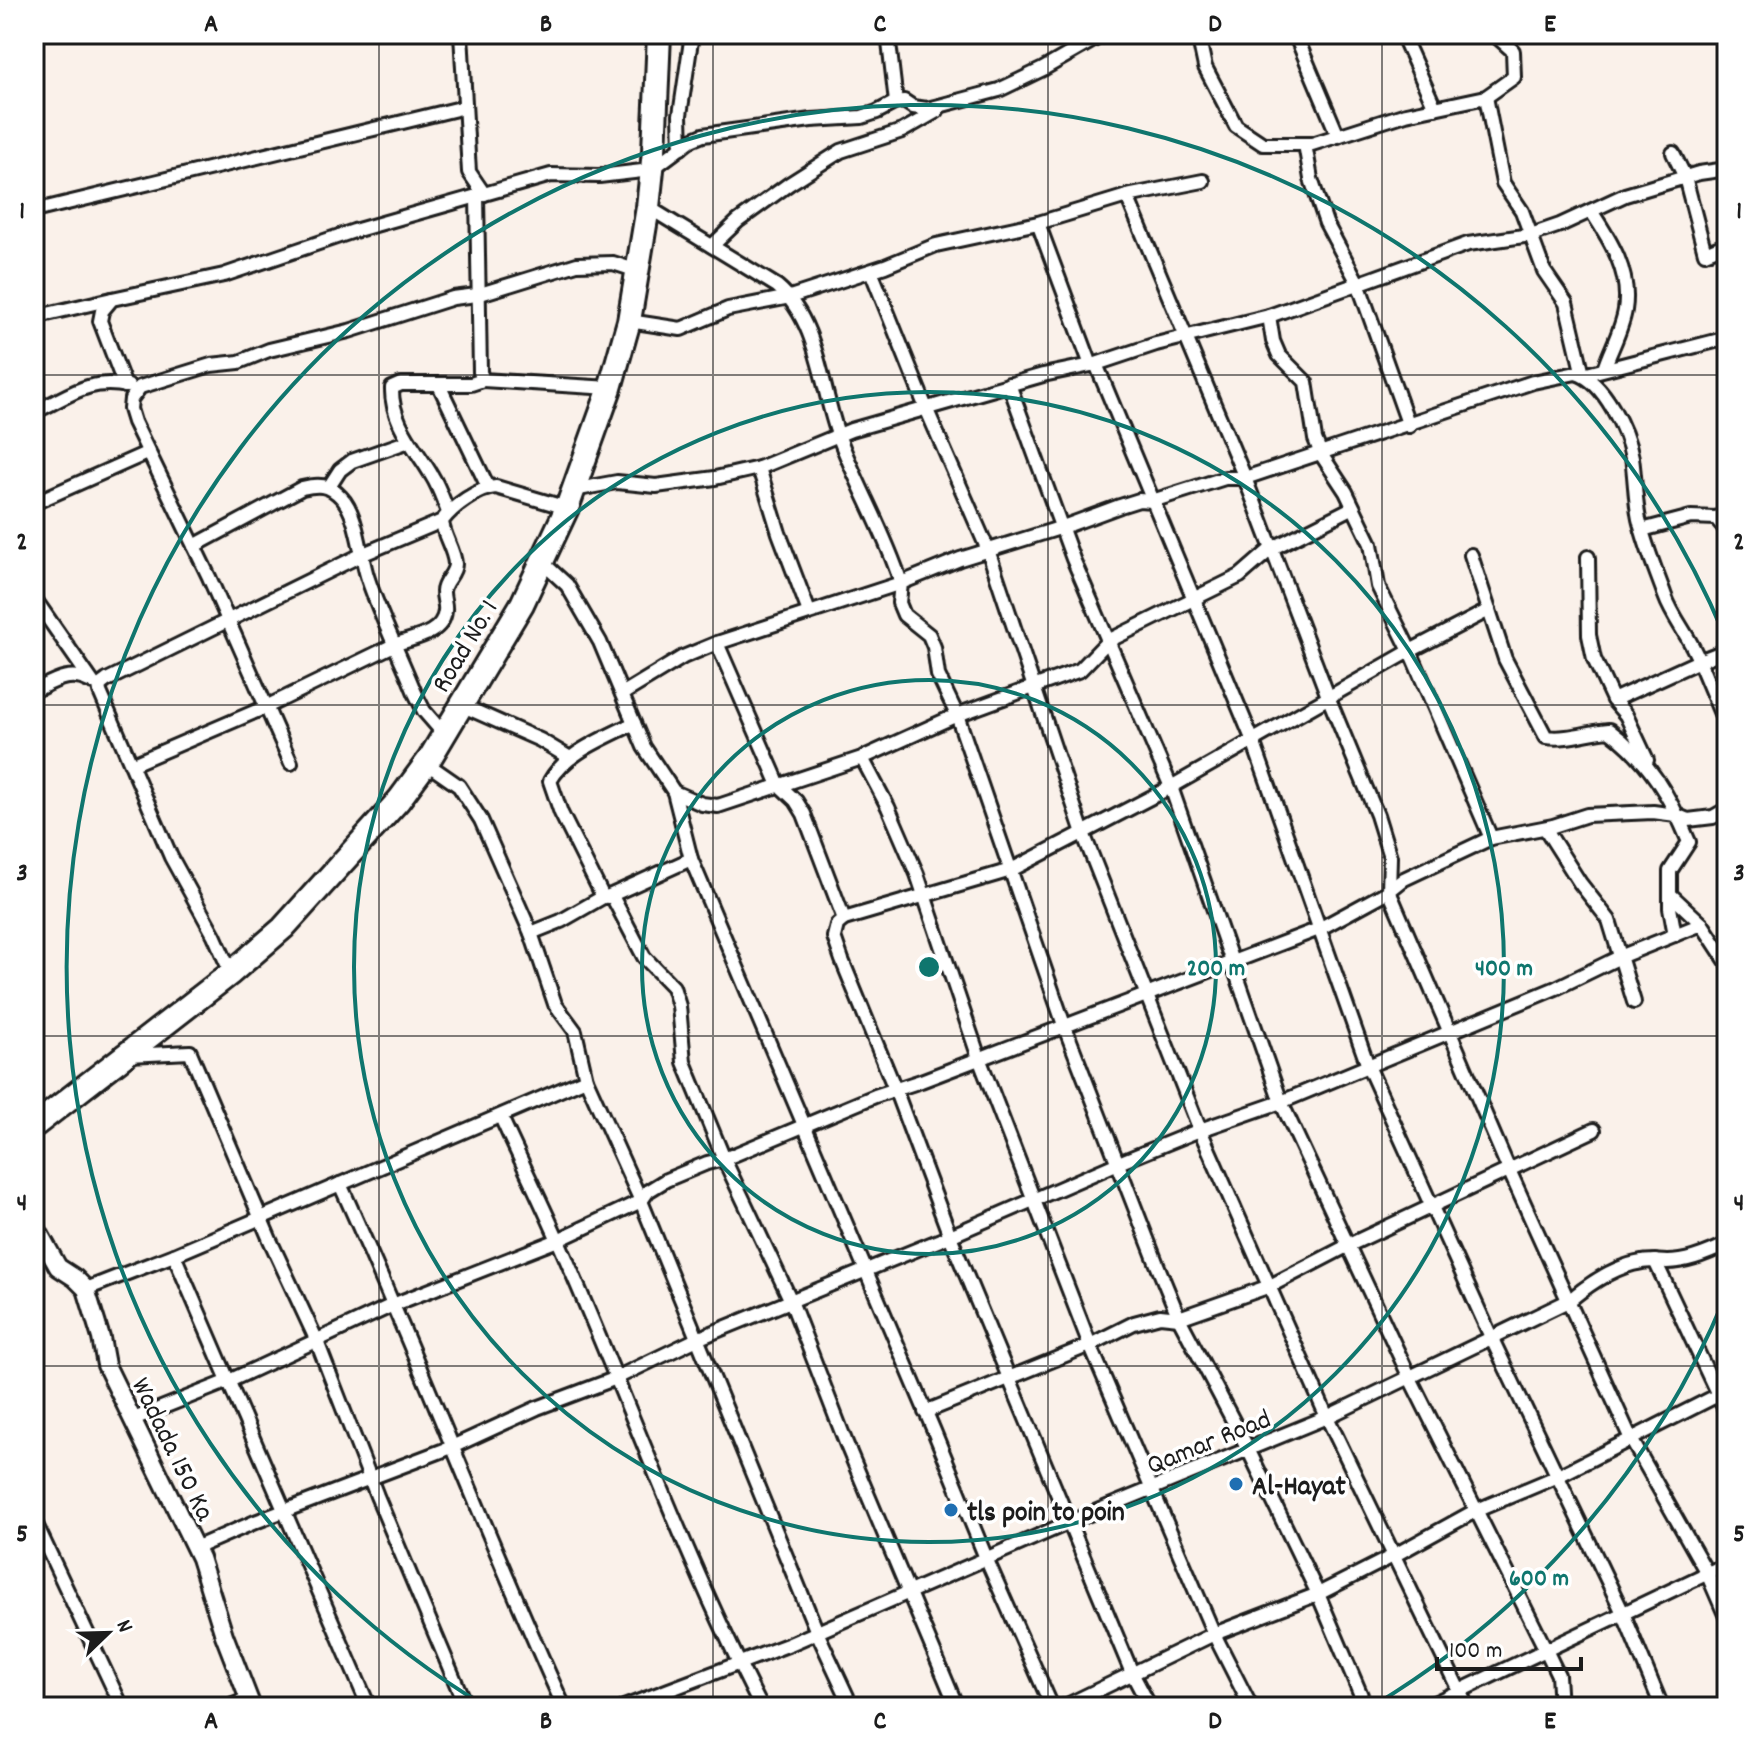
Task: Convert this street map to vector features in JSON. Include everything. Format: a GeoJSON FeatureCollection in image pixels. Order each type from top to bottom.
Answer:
{"type":"FeatureCollection","features":[{"type":"Feature","properties":{"kind":"highway","name":"Road No. 1"},"geometry":{"type":"LineString","coordinates":[[34,1126],[128,1055],[283,928],[399,800],[426,763],[522,604],[570,499],[610,388],[629,321],[648,207],[659,34]]}},
{"type":"Feature","properties":{"kind":"street"},"geometry":{"type":"LineString","coordinates":[[461,34],[469,172],[480,195],[477,295],[480,372],[483,380]]}},
{"type":"Feature","properties":{"kind":"street"},"geometry":{"type":"LineString","coordinates":[[681,148],[680,115],[692,34]]}},
{"type":"Feature","properties":{"kind":"street"},"geometry":{"type":"LineString","coordinates":[[888,34],[896,102]]}},
{"type":"Feature","properties":{"kind":"street"},"geometry":{"type":"LineString","coordinates":[[34,317],[224,275],[354,231],[551,175],[599,176],[651,170],[703,135],[811,120],[862,117],[904,101],[927,109],[1008,86],[1103,34]]}},
{"type":"Feature","properties":{"kind":"street"},"geometry":{"type":"LineString","coordinates":[[1198,34],[1205,67],[1236,126],[1263,144],[1305,144],[1406,114],[1486,97],[1514,77],[1513,51],[1494,34]]}},
{"type":"Feature","properties":{"kind":"street"},"geometry":{"type":"LineString","coordinates":[[1295,34],[1338,136]]}},
{"type":"Feature","properties":{"kind":"street"},"geometry":{"type":"LineString","coordinates":[[1402,34],[1435,108]]}},
{"type":"Feature","properties":{"kind":"street"},"geometry":{"type":"LineString","coordinates":[[1486,97],[1503,183],[1522,211],[1544,271],[1566,303],[1583,375],[1607,398],[1631,453],[1636,505],[1666,601],[1695,650],[1727,728]]}},
{"type":"Feature","properties":{"kind":"street"},"geometry":{"type":"LineString","coordinates":[[712,246],[738,221],[841,151],[902,131],[953,101]]}},
{"type":"Feature","properties":{"kind":"street"},"geometry":{"type":"LineString","coordinates":[[34,211],[465,107]]}},
{"type":"Feature","properties":{"kind":"street"},"geometry":{"type":"LineString","coordinates":[[1305,144],[1311,179],[1326,223],[1358,283],[1409,426]]}},
{"type":"Feature","properties":{"kind":"street"},"geometry":{"type":"LineString","coordinates":[[1673,153],[1685,177],[1705,253],[1727,244]]}},
{"type":"Feature","properties":{"kind":"street"},"geometry":{"type":"LineString","coordinates":[[96,685],[445,516],[488,487],[570,499],[617,482],[656,486],[759,468],[838,435],[1009,384],[1269,316],[1468,244],[1531,235],[1625,195],[1685,177],[1727,169]]}},
{"type":"Feature","properties":{"kind":"street"},"geometry":{"type":"LineString","coordinates":[[629,321],[681,329],[728,309],[790,297],[871,271],[936,245],[1038,223],[1127,196],[1203,181]]}},
{"type":"Feature","properties":{"kind":"street"},"geometry":{"type":"LineString","coordinates":[[1127,196],[1245,478],[1387,843],[1390,857],[1389,891],[1509,1170],[1631,1439],[1707,1573],[1727,1619]]}},
{"type":"Feature","properties":{"kind":"street"},"geometry":{"type":"LineString","coordinates":[[648,207],[790,297],[808,335],[838,435],[901,583],[899,603],[904,615],[929,635],[934,647],[938,675],[957,715],[1064,1025],[1116,1164],[1179,1318],[1248,1449],[1318,1594],[1366,1707]]}},
{"type":"Feature","properties":{"kind":"street"},"geometry":{"type":"LineString","coordinates":[[1591,211],[1616,251],[1627,291],[1625,313],[1604,369]]}},
{"type":"Feature","properties":{"kind":"street"},"geometry":{"type":"LineString","coordinates":[[1038,223],[1253,741],[1368,1066],[1556,1477],[1623,1613],[1662,1707]]}},
{"type":"Feature","properties":{"kind":"street"},"geometry":{"type":"LineString","coordinates":[[34,412],[57,399],[98,384],[140,387],[211,365],[239,362],[269,350],[349,331],[577,264],[613,263],[638,271]]}},
{"type":"Feature","properties":{"kind":"street"},"geometry":{"type":"LineString","coordinates":[[871,271],[988,550],[1083,833],[1200,1130],[1327,1417],[1467,1707]]}},
{"type":"Feature","properties":{"kind":"street"},"geometry":{"type":"LineString","coordinates":[[112,299],[102,311],[100,321],[125,386]]}},
{"type":"Feature","properties":{"kind":"street"},"geometry":{"type":"LineString","coordinates":[[1269,316],[1275,348],[1309,389],[1313,427],[1321,454],[1339,480],[1371,544],[1378,586],[1410,651],[1491,838]]}},
{"type":"Feature","properties":{"kind":"street"},"geometry":{"type":"LineString","coordinates":[[622,694],[683,657],[717,643],[901,583],[1120,506],[1139,500],[1152,501],[1225,478],[1245,478],[1409,426],[1533,382],[1567,374],[1583,375],[1727,338]]}},
{"type":"Feature","properties":{"kind":"street"},"geometry":{"type":"LineString","coordinates":[[133,764],[266,707],[396,644],[422,636],[437,628],[444,619],[444,587],[455,563],[443,532],[445,516],[432,475],[409,441],[394,407],[392,388],[401,384],[471,384],[483,380],[610,388]]}},
{"type":"Feature","properties":{"kind":"street"},"geometry":{"type":"LineString","coordinates":[[1009,384],[1073,559],[1171,787],[1281,1102],[1410,1378],[1558,1675],[1560,1707]]}},
{"type":"Feature","properties":{"kind":"street"},"geometry":{"type":"LineString","coordinates":[[439,385],[488,487]]}},
{"type":"Feature","properties":{"kind":"street"},"geometry":{"type":"LineString","coordinates":[[140,387],[131,399],[130,409],[291,763]]}},
{"type":"Feature","properties":{"kind":"street"},"geometry":{"type":"LineString","coordinates":[[329,487],[340,470],[352,461],[409,441]]}},
{"type":"Feature","properties":{"kind":"street"},"geometry":{"type":"LineString","coordinates":[[34,503],[149,452]]}},
{"type":"Feature","properties":{"kind":"street"},"geometry":{"type":"LineString","coordinates":[[759,468],[779,533],[809,612]]}},
{"type":"Feature","properties":{"kind":"street"},"geometry":{"type":"LineString","coordinates":[[194,546],[302,488],[319,484],[329,487],[344,499],[360,541],[361,555],[375,598],[424,711],[444,734]]}},
{"type":"Feature","properties":{"kind":"street"},"geometry":{"type":"LineString","coordinates":[[674,792],[702,804],[718,806],[862,758],[957,715],[1080,670],[1108,641],[1240,576],[1271,549],[1352,508]]}},
{"type":"Feature","properties":{"kind":"street"},"geometry":{"type":"LineString","coordinates":[[1642,530],[1691,517],[1722,516],[1727,531]]}},
{"type":"Feature","properties":{"kind":"street"},"geometry":{"type":"LineString","coordinates":[[1471,555],[1505,659],[1546,737],[1563,739],[1609,730],[1650,767]]}},
{"type":"Feature","properties":{"kind":"street"},"geometry":{"type":"LineString","coordinates":[[1588,557],[1589,635],[1594,659],[1613,700],[1626,715],[1689,842],[1670,871],[1675,935]]}},
{"type":"Feature","properties":{"kind":"street"},"geometry":{"type":"LineString","coordinates":[[543,563],[575,596],[609,660],[644,747],[674,792],[691,859],[1052,1707]]}},
{"type":"Feature","properties":{"kind":"street"},"geometry":{"type":"LineString","coordinates":[[34,598],[96,685],[171,857],[231,973]]}},
{"type":"Feature","properties":{"kind":"street"},"geometry":{"type":"LineString","coordinates":[[1150,1707],[1132,1673],[950,1236],[834,937],[837,925],[844,919],[1011,870],[1171,787],[1410,651],[1489,610]]}},
{"type":"Feature","properties":{"kind":"street"},"geometry":{"type":"LineString","coordinates":[[717,643],[779,785],[796,801],[804,814],[844,919]]}},
{"type":"Feature","properties":{"kind":"street"},"geometry":{"type":"LineString","coordinates":[[1613,700],[1727,650]]}},
{"type":"Feature","properties":{"kind":"street"},"geometry":{"type":"LineString","coordinates":[[34,691],[70,675],[80,676],[96,685]]}},
{"type":"Feature","properties":{"kind":"street"},"geometry":{"type":"LineString","coordinates":[[461,705],[540,740],[570,758]]}},
{"type":"Feature","properties":{"kind":"street"},"geometry":{"type":"LineString","coordinates":[[634,723],[570,758],[554,773],[550,781],[552,792],[644,957],[673,987],[679,1006],[684,1062],[724,1159],[791,1301],[907,1593],[957,1707]]}},
{"type":"Feature","properties":{"kind":"street"},"geometry":{"type":"LineString","coordinates":[[862,758],[907,848],[979,1058],[1090,1345],[1214,1634],[1251,1707]]}},
{"type":"Feature","properties":{"kind":"street"},"geometry":{"type":"LineString","coordinates":[[426,763],[459,786],[481,820],[531,933],[555,1004],[575,1031],[586,1079],[641,1201],[817,1632],[852,1707]]}},
{"type":"Feature","properties":{"kind":"street"},"geometry":{"type":"LineString","coordinates":[[131,1420],[229,1381],[395,1304],[558,1240],[641,1201],[648,1191],[666,1180],[707,1163],[1319,929],[1389,891],[1404,879],[1491,838],[1545,828],[1587,815],[1653,812],[1688,820],[1713,817],[1727,809]]}},
{"type":"Feature","properties":{"kind":"street"},"geometry":{"type":"LineString","coordinates":[[1545,828],[1580,883],[1609,920],[1634,1002]]}},
{"type":"Feature","properties":{"kind":"street"},"geometry":{"type":"LineString","coordinates":[[531,933],[691,859]]}},
{"type":"Feature","properties":{"kind":"street"},"geometry":{"type":"LineString","coordinates":[[1670,894],[1702,924],[1727,962]]}},
{"type":"Feature","properties":{"kind":"street"},"geometry":{"type":"LineString","coordinates":[[195,1548],[452,1447],[864,1269],[1200,1130],[1281,1102],[1702,924]]}},
{"type":"Feature","properties":{"kind":"street"},"geometry":{"type":"LineString","coordinates":[[128,1055],[190,1052],[316,1339],[466,1707]]}},
{"type":"Feature","properties":{"kind":"street"},"geometry":{"type":"LineString","coordinates":[[34,1224],[58,1267],[86,1289],[174,1255],[586,1079]]}},
{"type":"Feature","properties":{"kind":"street"},"geometry":{"type":"LineString","coordinates":[[501,1117],[558,1240],[614,1379],[738,1663],[761,1707]]}},
{"type":"Feature","properties":{"kind":"street"},"geometry":{"type":"LineString","coordinates":[[925,1412],[1090,1345],[1144,1319],[1160,1316],[1179,1318],[1270,1286],[1430,1206],[1594,1130]]}},
{"type":"Feature","properties":{"kind":"street"},"geometry":{"type":"LineString","coordinates":[[340,1184],[395,1304],[508,1585],[564,1707]]}},
{"type":"Feature","properties":{"kind":"street","name":"Qamar Road"},"geometry":{"type":"LineString","coordinates":[[624,1707],[817,1632],[1070,1522],[1327,1417],[1570,1300],[1595,1281],[1632,1264],[1669,1262],[1709,1253],[1727,1244]]}},
{"type":"Feature","properties":{"kind":"street"},"geometry":{"type":"LineString","coordinates":[[174,1255],[369,1707]]}},
{"type":"Feature","properties":{"kind":"street"},"geometry":{"type":"LineString","coordinates":[[1655,1261],[1727,1414]]}},
{"type":"Feature","properties":{"kind":"street","name":"Wadada 150 Ka"},"geometry":{"type":"LineString","coordinates":[[86,1289],[106,1365],[204,1568],[224,1635],[250,1703]]}},
{"type":"Feature","properties":{"kind":"street"},"geometry":{"type":"LineString","coordinates":[[1063,1707],[1214,1634],[1318,1594],[1475,1511],[1556,1477],[1718,1395]]}},
{"type":"Feature","properties":{"kind":"street"},"geometry":{"type":"LineString","coordinates":[[34,1520],[122,1707]]}},
{"type":"Feature","properties":{"kind":"street"},"geometry":{"type":"LineString","coordinates":[[1426,1707],[1727,1564]]}},
{"type":"Feature","properties":{"kind":"street"},"geometry":{"type":"LineString","coordinates":[[657,1707],[658,1693]]}},
{"type":"Feature","properties":{"kind":"street"},"geometry":{"type":"LineString","coordinates":[[228,1707],[250,1703]]}},
{"type":"Feature","properties":{"kind":"place","name":"Al-Hayat"},"geometry":{"type":"Point","coordinates":[1236,1484]}},
{"type":"Feature","properties":{"kind":"place","name":"tls poin to poin"},"geometry":{"type":"Point","coordinates":[951,1510]}}]}
